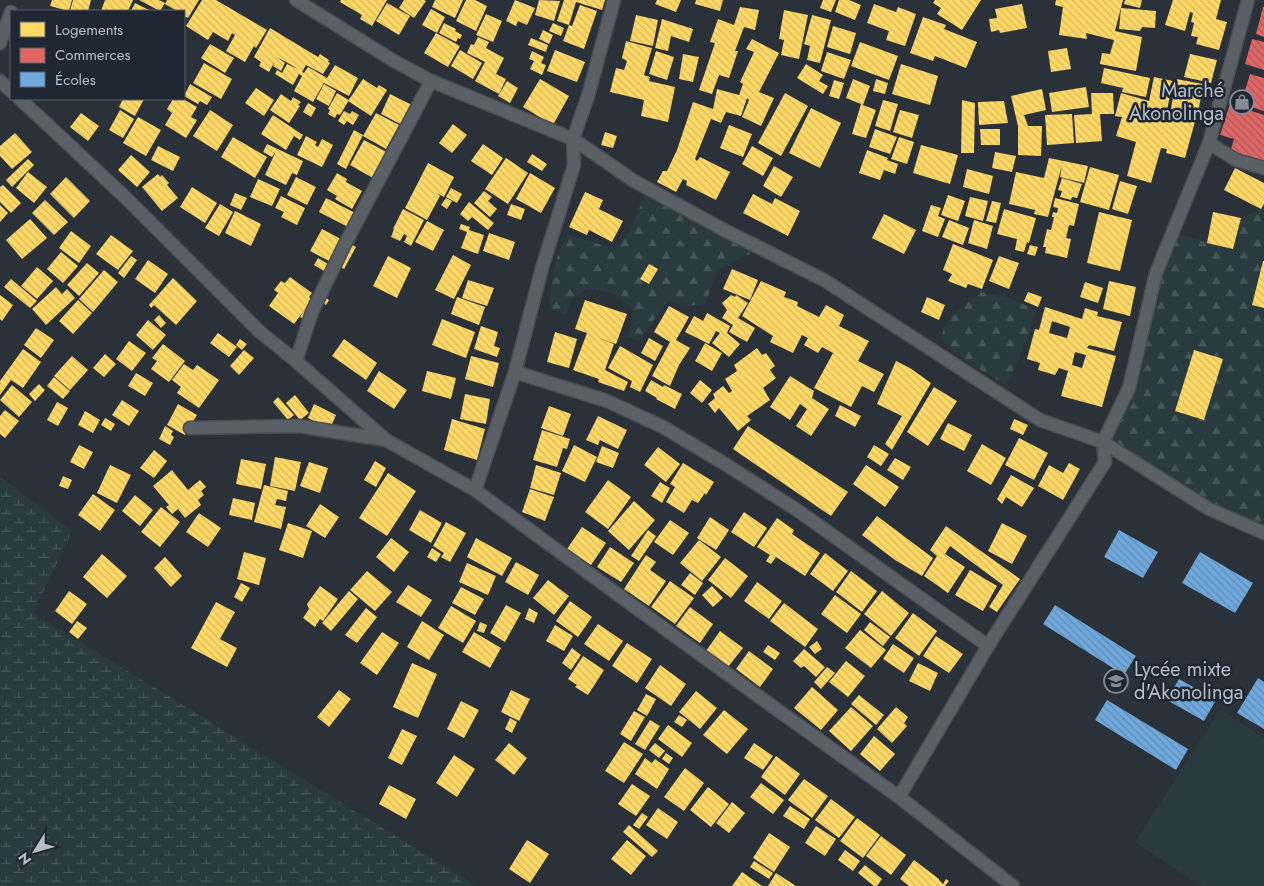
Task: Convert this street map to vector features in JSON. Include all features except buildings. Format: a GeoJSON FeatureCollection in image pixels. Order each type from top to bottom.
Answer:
{"type":"FeatureCollection","features":[{"type":"Feature","properties":{"kind":"street"},"geometry":{"type":"LineString","coordinates":[[296,0],[431,82],[573,139],[634,181],[728,232],[824,280],[1040,420],[1103,442],[1209,509],[1264,533]]}},
{"type":"Feature","properties":{"kind":"street"},"geometry":{"type":"LineString","coordinates":[[476,490],[515,372],[542,268],[574,165],[573,139],[588,96],[614,0]]}},
{"type":"Feature","properties":{"kind":"street"},"geometry":{"type":"LineString","coordinates":[[900,797],[988,646],[1105,462],[1103,442],[1129,388],[1156,273],[1209,144],[1248,0]]}},
{"type":"Feature","properties":{"kind":"street"},"geometry":{"type":"LineString","coordinates":[[0,43],[10,14]]}},
{"type":"Feature","properties":{"kind":"street"},"geometry":{"type":"LineString","coordinates":[[0,81],[10,90]]}},
{"type":"Feature","properties":{"kind":"street"},"geometry":{"type":"LineString","coordinates":[[296,360],[312,312],[345,244],[431,82]]}},
{"type":"Feature","properties":{"kind":"street"},"geometry":{"type":"LineString","coordinates":[[21,100],[126,198],[260,332],[296,360],[386,440],[476,490],[680,640],[900,797],[1012,886]]}},
{"type":"Feature","properties":{"kind":"street"},"geometry":{"type":"LineString","coordinates":[[1209,144],[1236,160],[1264,168]]}},
{"type":"Feature","properties":{"kind":"street"},"geometry":{"type":"LineString","coordinates":[[515,372],[607,401],[663,427],[797,510],[988,646]]}},
{"type":"Feature","properties":{"kind":"street"},"geometry":{"type":"LineString","coordinates":[[190,428],[299,426],[386,440]]}},
{"type":"Feature","properties":{"kind":"green space"},"geometry":{"type":"Polygon","coordinates":[[[648,188],[761,249],[718,269],[705,304],[683,306],[668,300],[639,341],[628,337],[633,312],[624,301],[614,295],[589,288],[572,299],[566,315],[550,308],[551,288],[556,261],[568,235],[616,249],[631,228],[648,188]]]}},
{"type":"Feature","properties":{"kind":"green space"},"geometry":{"type":"Polygon","coordinates":[[[1264,206],[1264,533],[1209,509],[1103,442],[1129,388],[1174,232],[1233,249],[1241,218],[1264,206]]]}},
{"type":"Feature","properties":{"kind":"green space"},"geometry":{"type":"Polygon","coordinates":[[[981,292],[1013,299],[1035,310],[1031,330],[1007,386],[964,359],[941,339],[946,324],[951,318],[981,292]]]}},
{"type":"Feature","properties":{"kind":"green space"},"geometry":{"type":"Polygon","coordinates":[[[0,477],[72,531],[33,613],[477,886],[0,886],[0,477]]]}},
{"type":"Feature","properties":{"kind":"green space"},"geometry":{"type":"Polygon","coordinates":[[[1220,710],[1264,738],[1264,886],[1202,886],[1135,842],[1220,710]]]}},
{"type":"Feature","properties":{"kind":"place","name":"Marché Akonolinga"},"geometry":{"type":"Point","coordinates":[1242,102]}},
{"type":"Feature","properties":{"kind":"place","name":"Lycée mixte d'Akonolinga"},"geometry":{"type":"Point","coordinates":[1116,681]}}]}
